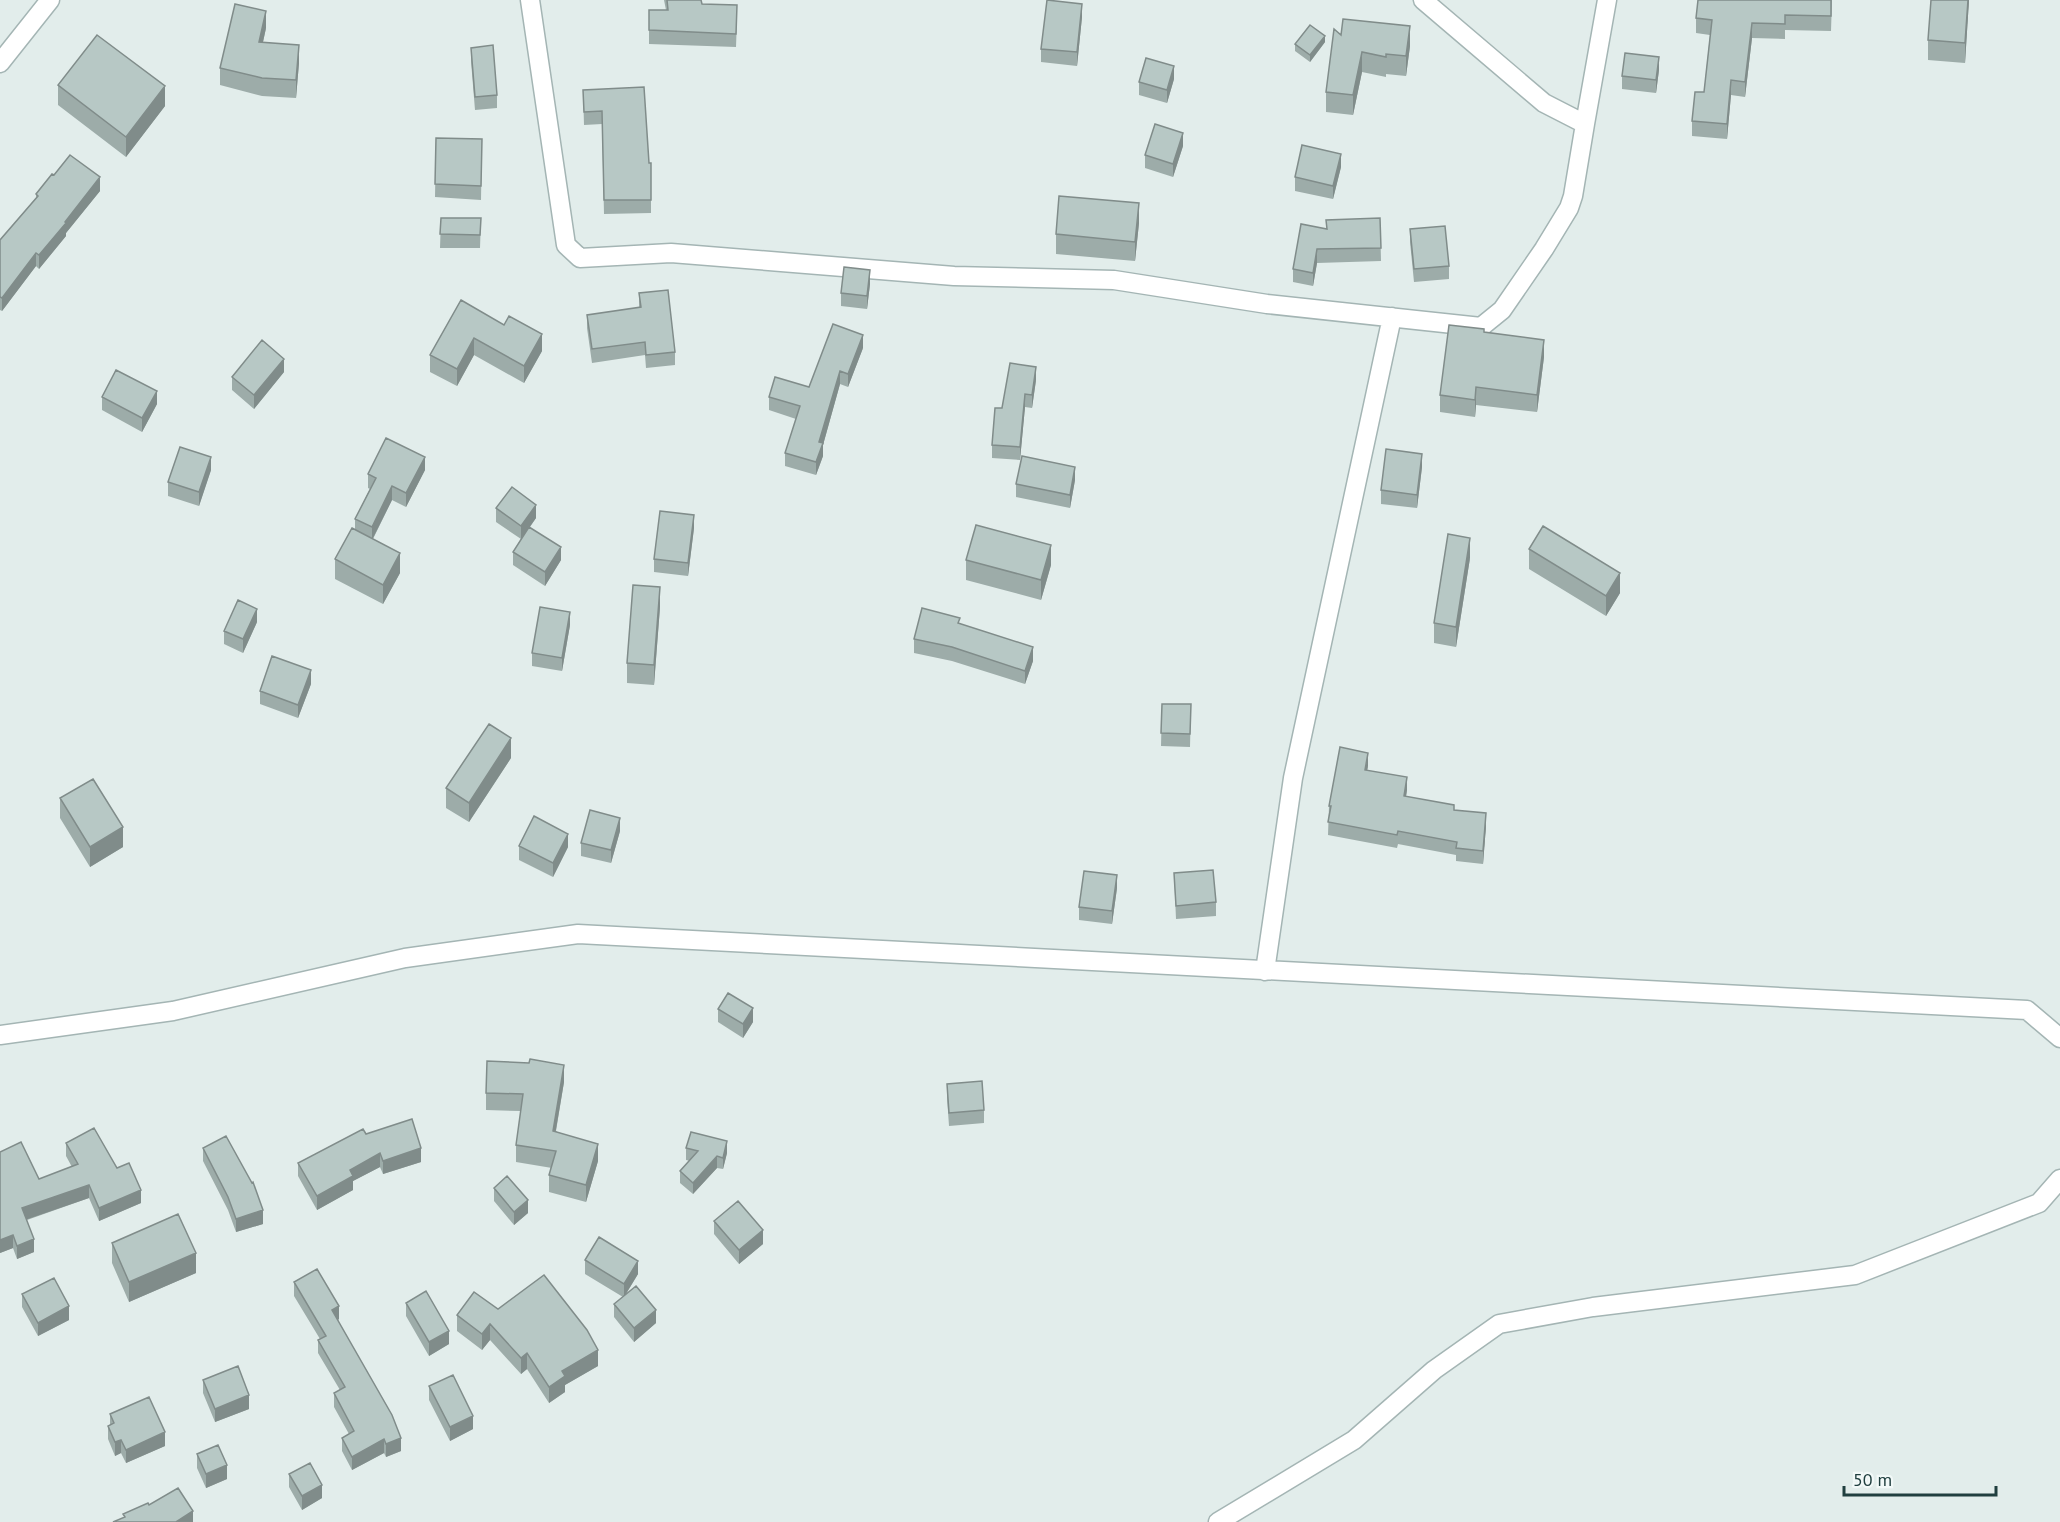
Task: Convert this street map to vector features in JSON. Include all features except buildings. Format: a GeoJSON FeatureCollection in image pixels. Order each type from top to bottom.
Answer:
{"type":"FeatureCollection","features":[{"type":"Feature","properties":{"kind":"street"},"geometry":{"type":"LineString","coordinates":[[0,63],[50,0]]}},
{"type":"Feature","properties":{"kind":"street"},"geometry":{"type":"LineString","coordinates":[[530,0],[566,245],[580,258],[671,254],[954,276],[1114,280],[1267,304],[1481,327],[1502,310],[1569,208],[1607,0]]}},
{"type":"Feature","properties":{"kind":"street"},"geometry":{"type":"LineString","coordinates":[[1423,0],[1544,103],[1585,124]]}},
{"type":"Feature","properties":{"kind":"street"},"geometry":{"type":"LineString","coordinates":[[1265,971],[1293,778],[1392,317]]}},
{"type":"Feature","properties":{"kind":"street"},"geometry":{"type":"LineString","coordinates":[[0,1035],[173,1011],[405,958],[578,934],[2027,1010],[2060,1038]]}},
{"type":"Feature","properties":{"kind":"street"},"geometry":{"type":"LineString","coordinates":[[1218,1522],[1354,1440],[1434,1370],[1499,1324],[1593,1307],[1855,1275],[2039,1203],[2060,1179]]}}]}
